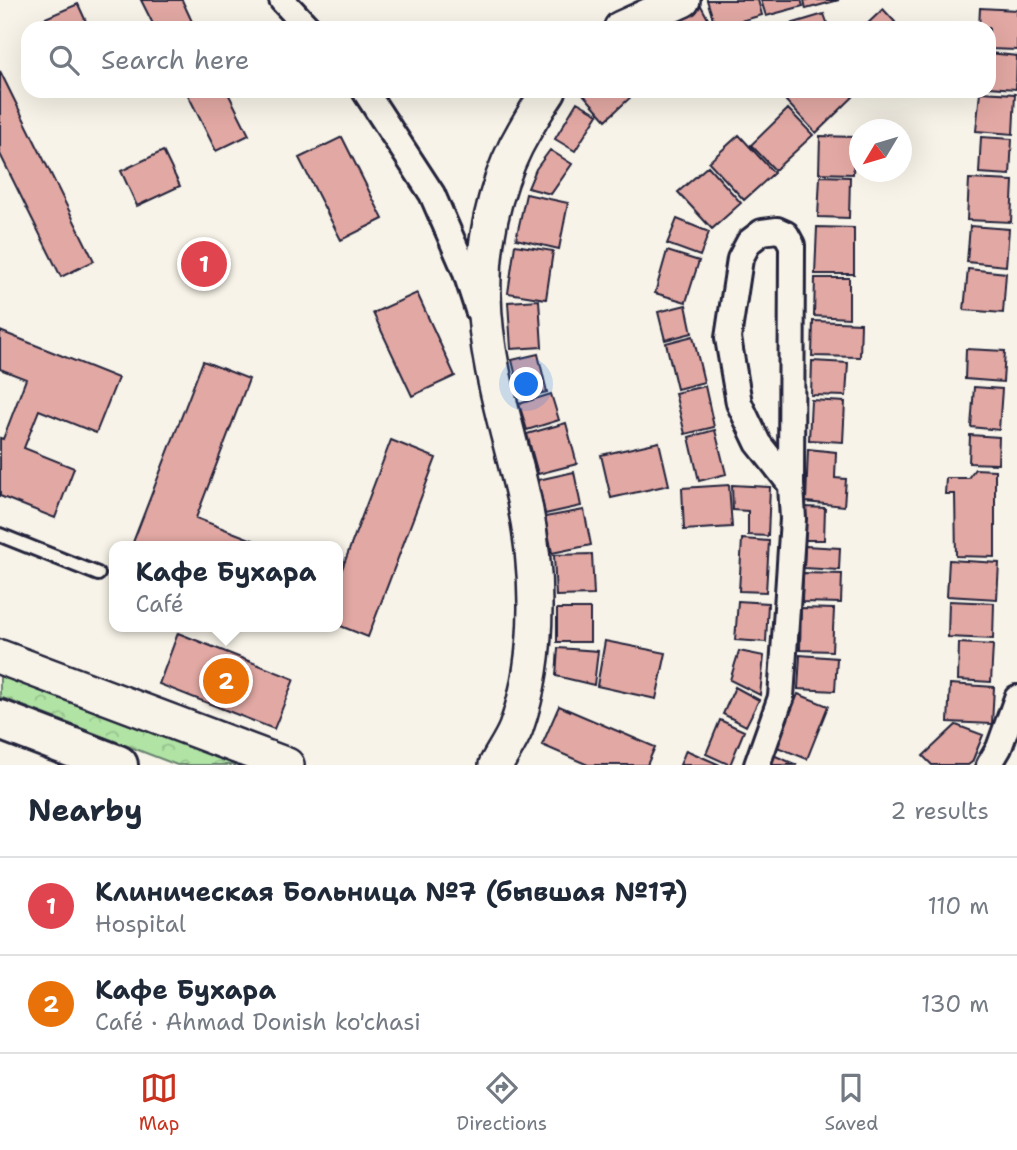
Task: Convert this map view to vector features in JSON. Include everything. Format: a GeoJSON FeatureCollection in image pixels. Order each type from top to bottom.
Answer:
{"type":"FeatureCollection","features":[{"type":"Feature","properties":{"kind":"main road"},"geometry":{"type":"LineString","coordinates":[[636,21],[682,0]]}},
{"type":"Feature","properties":{"kind":"main road"},"geometry":{"type":"LineString","coordinates":[[496,765],[514,731],[529,678],[534,579],[522,489],[499,401],[487,336],[484,293],[486,254],[502,181],[515,148],[545,98]]}},
{"type":"Feature","properties":{"kind":"main road"},"geometry":{"type":"LineString","coordinates":[[0,657],[288,765]]}},
{"type":"Feature","properties":{"kind":"main road"},"geometry":{"type":"LineString","coordinates":[[0,720],[118,765]]}},
{"type":"Feature","properties":{"kind":"street"},"geometry":{"type":"LineString","coordinates":[[282,0],[302,21]]}},
{"type":"Feature","properties":{"kind":"street"},"geometry":{"type":"LineString","coordinates":[[370,98],[432,194],[465,271],[487,336]]}},
{"type":"Feature","properties":{"kind":"street"},"geometry":{"type":"LineString","coordinates":[[757,765],[781,697],[793,519],[792,245],[786,234],[777,230],[762,232],[749,242],[740,259],[729,338],[740,403],[758,443],[791,485]]}},
{"type":"Feature","properties":{"kind":"street"},"geometry":{"type":"LineString","coordinates":[[989,765],[999,748],[1017,702]]}},
{"type":"Feature","properties":{"kind":"lane"},"geometry":{"type":"LineString","coordinates":[[0,535],[98,573]]}},
{"type":"Feature","properties":{"kind":"green space"},"geometry":{"type":"Polygon","coordinates":[[[0,670],[259,765],[177,765],[0,697],[0,670]]]}},
{"type":"Feature","properties":{"kind":"building"},"geometry":{"type":"Polygon","coordinates":[[[141,0],[182,0],[192,21],[152,21],[141,0]]]}},
{"type":"Feature","properties":{"kind":"building"},"geometry":{"type":"Polygon","coordinates":[[[707,0],[758,0],[762,15],[741,21],[714,21],[707,0]]]}},
{"type":"Feature","properties":{"kind":"building"},"geometry":{"type":"Polygon","coordinates":[[[761,0],[801,0],[803,6],[766,16],[761,0]]]}},
{"type":"Feature","properties":{"kind":"building"},"geometry":{"type":"Polygon","coordinates":[[[804,0],[839,0],[806,9],[804,0]]]}},
{"type":"Feature","properties":{"kind":"building"},"geometry":{"type":"Polygon","coordinates":[[[78,4],[86,21],[38,21],[78,4]]]}},
{"type":"Feature","properties":{"kind":"building"},"geometry":{"type":"Polygon","coordinates":[[[700,4],[709,21],[671,21],[700,4]]]}},
{"type":"Feature","properties":{"kind":"building"},"geometry":{"type":"Polygon","coordinates":[[[980,8],[1017,10],[1017,50],[996,49],[996,21],[979,21],[980,8]]]}},
{"type":"Feature","properties":{"kind":"building"},"geometry":{"type":"Polygon","coordinates":[[[883,9],[894,21],[870,21],[883,9]]]}},
{"type":"Feature","properties":{"kind":"building"},"geometry":{"type":"Polygon","coordinates":[[[824,14],[826,21],[800,21],[824,14]]]}},
{"type":"Feature","properties":{"kind":"building"},"geometry":{"type":"Polygon","coordinates":[[[996,54],[1017,56],[1016,89],[996,88],[996,54]]]}},
{"type":"Feature","properties":{"kind":"building"},"geometry":{"type":"Polygon","coordinates":[[[0,71],[94,261],[61,277],[0,154],[0,71]]]}},
{"type":"Feature","properties":{"kind":"building"},"geometry":{"type":"Polygon","coordinates":[[[996,93],[1015,94],[1013,134],[976,131],[979,98],[996,98],[996,93]]]}},
{"type":"Feature","properties":{"kind":"building"},"geometry":{"type":"Polygon","coordinates":[[[190,98],[230,98],[249,135],[216,151],[190,98]]]}},
{"type":"Feature","properties":{"kind":"building"},"geometry":{"type":"Polygon","coordinates":[[[586,98],[630,98],[606,120],[586,98]]]}},
{"type":"Feature","properties":{"kind":"building"},"geometry":{"type":"Polygon","coordinates":[[[789,98],[852,98],[816,133],[786,101],[789,98]]]}},
{"type":"Feature","properties":{"kind":"building"},"geometry":{"type":"Polygon","coordinates":[[[577,102],[598,114],[575,151],[555,139],[577,102]]]}},
{"type":"Feature","properties":{"kind":"building"},"geometry":{"type":"Polygon","coordinates":[[[788,109],[813,135],[775,170],[751,145],[788,109]]]}},
{"type":"Feature","properties":{"kind":"building"},"geometry":{"type":"Polygon","coordinates":[[[739,135],[774,173],[744,200],[709,162],[739,135]]]}},
{"type":"Feature","properties":{"kind":"building"},"geometry":{"type":"Polygon","coordinates":[[[820,136],[849,137],[849,174],[819,173],[820,136]]]}},
{"type":"Feature","properties":{"kind":"building"},"geometry":{"type":"Polygon","coordinates":[[[342,137],[383,219],[341,240],[299,158],[342,137]]]}},
{"type":"Feature","properties":{"kind":"building"},"geometry":{"type":"Polygon","coordinates":[[[981,137],[1012,139],[1010,175],[979,173],[981,137]]]}},
{"type":"Feature","properties":{"kind":"building"},"geometry":{"type":"Polygon","coordinates":[[[550,150],[572,164],[551,194],[528,188],[536,169],[550,150]]]}},
{"type":"Feature","properties":{"kind":"building"},"geometry":{"type":"Polygon","coordinates":[[[163,151],[180,186],[137,206],[121,171],[163,151]]]}},
{"type":"Feature","properties":{"kind":"building"},"geometry":{"type":"Polygon","coordinates":[[[708,166],[741,203],[712,229],[678,192],[708,166]]]}},
{"type":"Feature","properties":{"kind":"building"},"geometry":{"type":"Polygon","coordinates":[[[820,176],[849,177],[849,218],[818,217],[820,176]]]}},
{"type":"Feature","properties":{"kind":"building"},"geometry":{"type":"Polygon","coordinates":[[[969,179],[1013,181],[1011,222],[967,220],[969,179]]]}},
{"type":"Feature","properties":{"kind":"building"},"geometry":{"type":"Polygon","coordinates":[[[526,194],[568,203],[559,249],[516,239],[526,194]]]}},
{"type":"Feature","properties":{"kind":"building"},"geometry":{"type":"Polygon","coordinates":[[[677,219],[709,232],[700,256],[667,244],[677,219]]]}},
{"type":"Feature","properties":{"kind":"building"},"geometry":{"type":"Polygon","coordinates":[[[970,226],[1009,229],[1006,266],[967,262],[970,226]]]}},
{"type":"Feature","properties":{"kind":"building"},"geometry":{"type":"Polygon","coordinates":[[[817,227],[854,228],[854,274],[815,274],[817,227]]]}},
{"type":"Feature","properties":{"kind":"building"},"geometry":{"type":"Polygon","coordinates":[[[515,245],[553,251],[546,299],[508,293],[515,245]]]}},
{"type":"Feature","properties":{"kind":"building"},"geometry":{"type":"Polygon","coordinates":[[[667,251],[699,261],[686,302],[655,293],[667,251]]]}},
{"type":"Feature","properties":{"kind":"building"},"geometry":{"type":"Polygon","coordinates":[[[968,269],[1006,273],[1003,313],[964,310],[968,269]]]}},
{"type":"Feature","properties":{"kind":"building"},"geometry":{"type":"Polygon","coordinates":[[[815,278],[849,278],[849,318],[814,316],[815,278]]]}},
{"type":"Feature","properties":{"kind":"building"},"geometry":{"type":"Polygon","coordinates":[[[417,293],[455,376],[412,396],[373,313],[417,293]]]}},
{"type":"Feature","properties":{"kind":"building"},"geometry":{"type":"Polygon","coordinates":[[[539,300],[542,347],[511,349],[508,302],[539,300]]]}},
{"type":"Feature","properties":{"kind":"building"},"geometry":{"type":"Polygon","coordinates":[[[686,305],[692,333],[665,340],[658,312],[686,305]]]}},
{"type":"Feature","properties":{"kind":"building"},"geometry":{"type":"Polygon","coordinates":[[[813,321],[861,323],[860,357],[812,356],[813,321]]]}},
{"type":"Feature","properties":{"kind":"building"},"geometry":{"type":"Polygon","coordinates":[[[0,331],[118,378],[96,433],[39,410],[24,448],[74,468],[55,518],[0,496],[0,438],[3,439],[26,379],[0,369],[0,331]]]}},
{"type":"Feature","properties":{"kind":"building"},"geometry":{"type":"Polygon","coordinates":[[[693,336],[704,382],[677,389],[666,343],[693,336]]]}},
{"type":"Feature","properties":{"kind":"building"},"geometry":{"type":"Polygon","coordinates":[[[966,349],[1005,351],[1003,382],[965,379],[966,349]]]}},
{"type":"Feature","properties":{"kind":"building"},"geometry":{"type":"Polygon","coordinates":[[[538,354],[547,392],[521,398],[512,360],[538,354]]]}},
{"type":"Feature","properties":{"kind":"building"},"geometry":{"type":"Polygon","coordinates":[[[203,361],[249,379],[196,518],[255,541],[134,541],[203,361]]]}},
{"type":"Feature","properties":{"kind":"building"},"geometry":{"type":"Polygon","coordinates":[[[812,361],[848,363],[846,396],[811,395],[812,361]]]}},
{"type":"Feature","properties":{"kind":"building"},"geometry":{"type":"Polygon","coordinates":[[[705,386],[714,427],[685,434],[675,393],[705,386]]]}},
{"type":"Feature","properties":{"kind":"building"},"geometry":{"type":"Polygon","coordinates":[[[974,387],[1002,389],[999,430],[971,427],[974,387]]]}},
{"type":"Feature","properties":{"kind":"building"},"geometry":{"type":"Polygon","coordinates":[[[551,394],[559,420],[527,430],[519,404],[551,394]]]}},
{"type":"Feature","properties":{"kind":"building"},"geometry":{"type":"Polygon","coordinates":[[[811,400],[845,402],[843,442],[809,440],[811,400]]]}},
{"type":"Feature","properties":{"kind":"building"},"geometry":{"type":"Polygon","coordinates":[[[566,423],[577,464],[538,474],[527,434],[566,423]]]}},
{"type":"Feature","properties":{"kind":"building"},"geometry":{"type":"Polygon","coordinates":[[[715,430],[726,474],[699,481],[689,437],[715,430]]]}},
{"type":"Feature","properties":{"kind":"building"},"geometry":{"type":"Polygon","coordinates":[[[970,435],[999,437],[998,464],[969,463],[970,435]]]}},
{"type":"Feature","properties":{"kind":"building"},"geometry":{"type":"Polygon","coordinates":[[[391,440],[436,458],[368,637],[343,627],[343,566],[391,440]]]}},
{"type":"Feature","properties":{"kind":"building"},"geometry":{"type":"Polygon","coordinates":[[[659,442],[669,485],[611,498],[601,455],[659,442]]]}},
{"type":"Feature","properties":{"kind":"building"},"geometry":{"type":"Polygon","coordinates":[[[808,449],[836,452],[835,478],[846,479],[844,506],[806,502],[808,449]]]}},
{"type":"Feature","properties":{"kind":"building"},"geometry":{"type":"Polygon","coordinates":[[[975,469],[995,470],[995,557],[956,556],[955,494],[945,494],[946,478],[968,478],[975,469]]]}},
{"type":"Feature","properties":{"kind":"building"},"geometry":{"type":"Polygon","coordinates":[[[574,472],[581,506],[545,514],[538,480],[574,472]]]}},
{"type":"Feature","properties":{"kind":"building"},"geometry":{"type":"Polygon","coordinates":[[[729,485],[732,527],[684,530],[682,488],[729,485]]]}},
{"type":"Feature","properties":{"kind":"building"},"geometry":{"type":"Polygon","coordinates":[[[732,485],[770,487],[768,536],[748,535],[748,511],[733,510],[732,485]]]}},
{"type":"Feature","properties":{"kind":"building"},"geometry":{"type":"Polygon","coordinates":[[[805,507],[825,508],[824,540],[804,540],[805,507]]]}},
{"type":"Feature","properties":{"kind":"building"},"geometry":{"type":"Polygon","coordinates":[[[584,510],[591,545],[552,553],[545,517],[584,510]]]}},
{"type":"Feature","properties":{"kind":"building"},"geometry":{"type":"Polygon","coordinates":[[[742,539],[769,541],[766,592],[739,591],[742,539]]]}},
{"type":"Feature","properties":{"kind":"building"},"geometry":{"type":"Polygon","coordinates":[[[805,546],[840,548],[839,570],[804,568],[805,546]]]}},
{"type":"Feature","properties":{"kind":"building"},"geometry":{"type":"Polygon","coordinates":[[[592,554],[594,595],[556,596],[554,555],[592,554]]]}},
{"type":"Feature","properties":{"kind":"building"},"geometry":{"type":"Polygon","coordinates":[[[949,560],[999,563],[997,599],[947,596],[949,560]]]}},
{"type":"Feature","properties":{"kind":"building"},"geometry":{"type":"Polygon","coordinates":[[[803,573],[842,574],[841,603],[802,602],[803,573]]]}},
{"type":"Feature","properties":{"kind":"building"},"geometry":{"type":"Polygon","coordinates":[[[738,601],[768,603],[766,642],[735,640],[738,601]]]}},
{"type":"Feature","properties":{"kind":"building"},"geometry":{"type":"Polygon","coordinates":[[[949,601],[994,603],[993,639],[948,637],[949,601]]]}},
{"type":"Feature","properties":{"kind":"building"},"geometry":{"type":"Polygon","coordinates":[[[801,608],[834,609],[832,651],[800,650],[801,608]]]}},
{"type":"Feature","properties":{"kind":"building"},"geometry":{"type":"Polygon","coordinates":[[[557,609],[590,609],[590,642],[557,642],[557,609]]]}},
{"type":"Feature","properties":{"kind":"building"},"geometry":{"type":"Polygon","coordinates":[[[178,633],[294,679],[274,729],[159,684],[178,633]]]}},
{"type":"Feature","properties":{"kind":"building"},"geometry":{"type":"Polygon","coordinates":[[[605,641],[666,653],[656,699],[597,686],[605,641]]]}},
{"type":"Feature","properties":{"kind":"building"},"geometry":{"type":"Polygon","coordinates":[[[959,643],[993,645],[991,682],[958,680],[959,643]]]}},
{"type":"Feature","properties":{"kind":"building"},"geometry":{"type":"Polygon","coordinates":[[[558,648],[598,651],[594,685],[556,676],[558,648]]]}},
{"type":"Feature","properties":{"kind":"building"},"geometry":{"type":"Polygon","coordinates":[[[739,651],[764,656],[760,695],[730,680],[739,651]]]}},
{"type":"Feature","properties":{"kind":"building"},"geometry":{"type":"Polygon","coordinates":[[[800,655],[837,658],[835,691],[798,689],[800,655]]]}},
{"type":"Feature","properties":{"kind":"building"},"geometry":{"type":"Polygon","coordinates":[[[950,684],[994,687],[992,724],[948,722],[950,684]]]}},
{"type":"Feature","properties":{"kind":"building"},"geometry":{"type":"Polygon","coordinates":[[[735,687],[759,700],[746,726],[723,714],[735,687]]]}},
{"type":"Feature","properties":{"kind":"building"},"geometry":{"type":"Polygon","coordinates":[[[798,694],[828,706],[807,759],[777,747],[798,694]]]}},
{"type":"Feature","properties":{"kind":"building"},"geometry":{"type":"Polygon","coordinates":[[[559,706],[655,747],[647,765],[588,765],[542,745],[559,706]]]}},
{"type":"Feature","properties":{"kind":"building"},"geometry":{"type":"Polygon","coordinates":[[[720,720],[744,731],[730,765],[706,754],[720,720]]]}},
{"type":"Feature","properties":{"kind":"building"},"geometry":{"type":"Polygon","coordinates":[[[956,725],[983,735],[972,762],[968,765],[932,765],[923,756],[956,725]]]}},
{"type":"Feature","properties":{"kind":"building"},"geometry":{"type":"Polygon","coordinates":[[[686,750],[720,765],[680,765],[686,750]]]}},
{"type":"Feature","properties":{"kind":"building"},"geometry":{"type":"Polygon","coordinates":[[[773,755],[797,765],[770,765],[773,755]]]}},
{"type":"Feature","properties":{"kind":"place","name":"Клиническая Больница №7 (бывшая №17)"},"geometry":{"type":"Point","coordinates":[204,264]}},
{"type":"Feature","properties":{"kind":"place","name":"Кафе Бухара"},"geometry":{"type":"Point","coordinates":[226,681]}}]}
